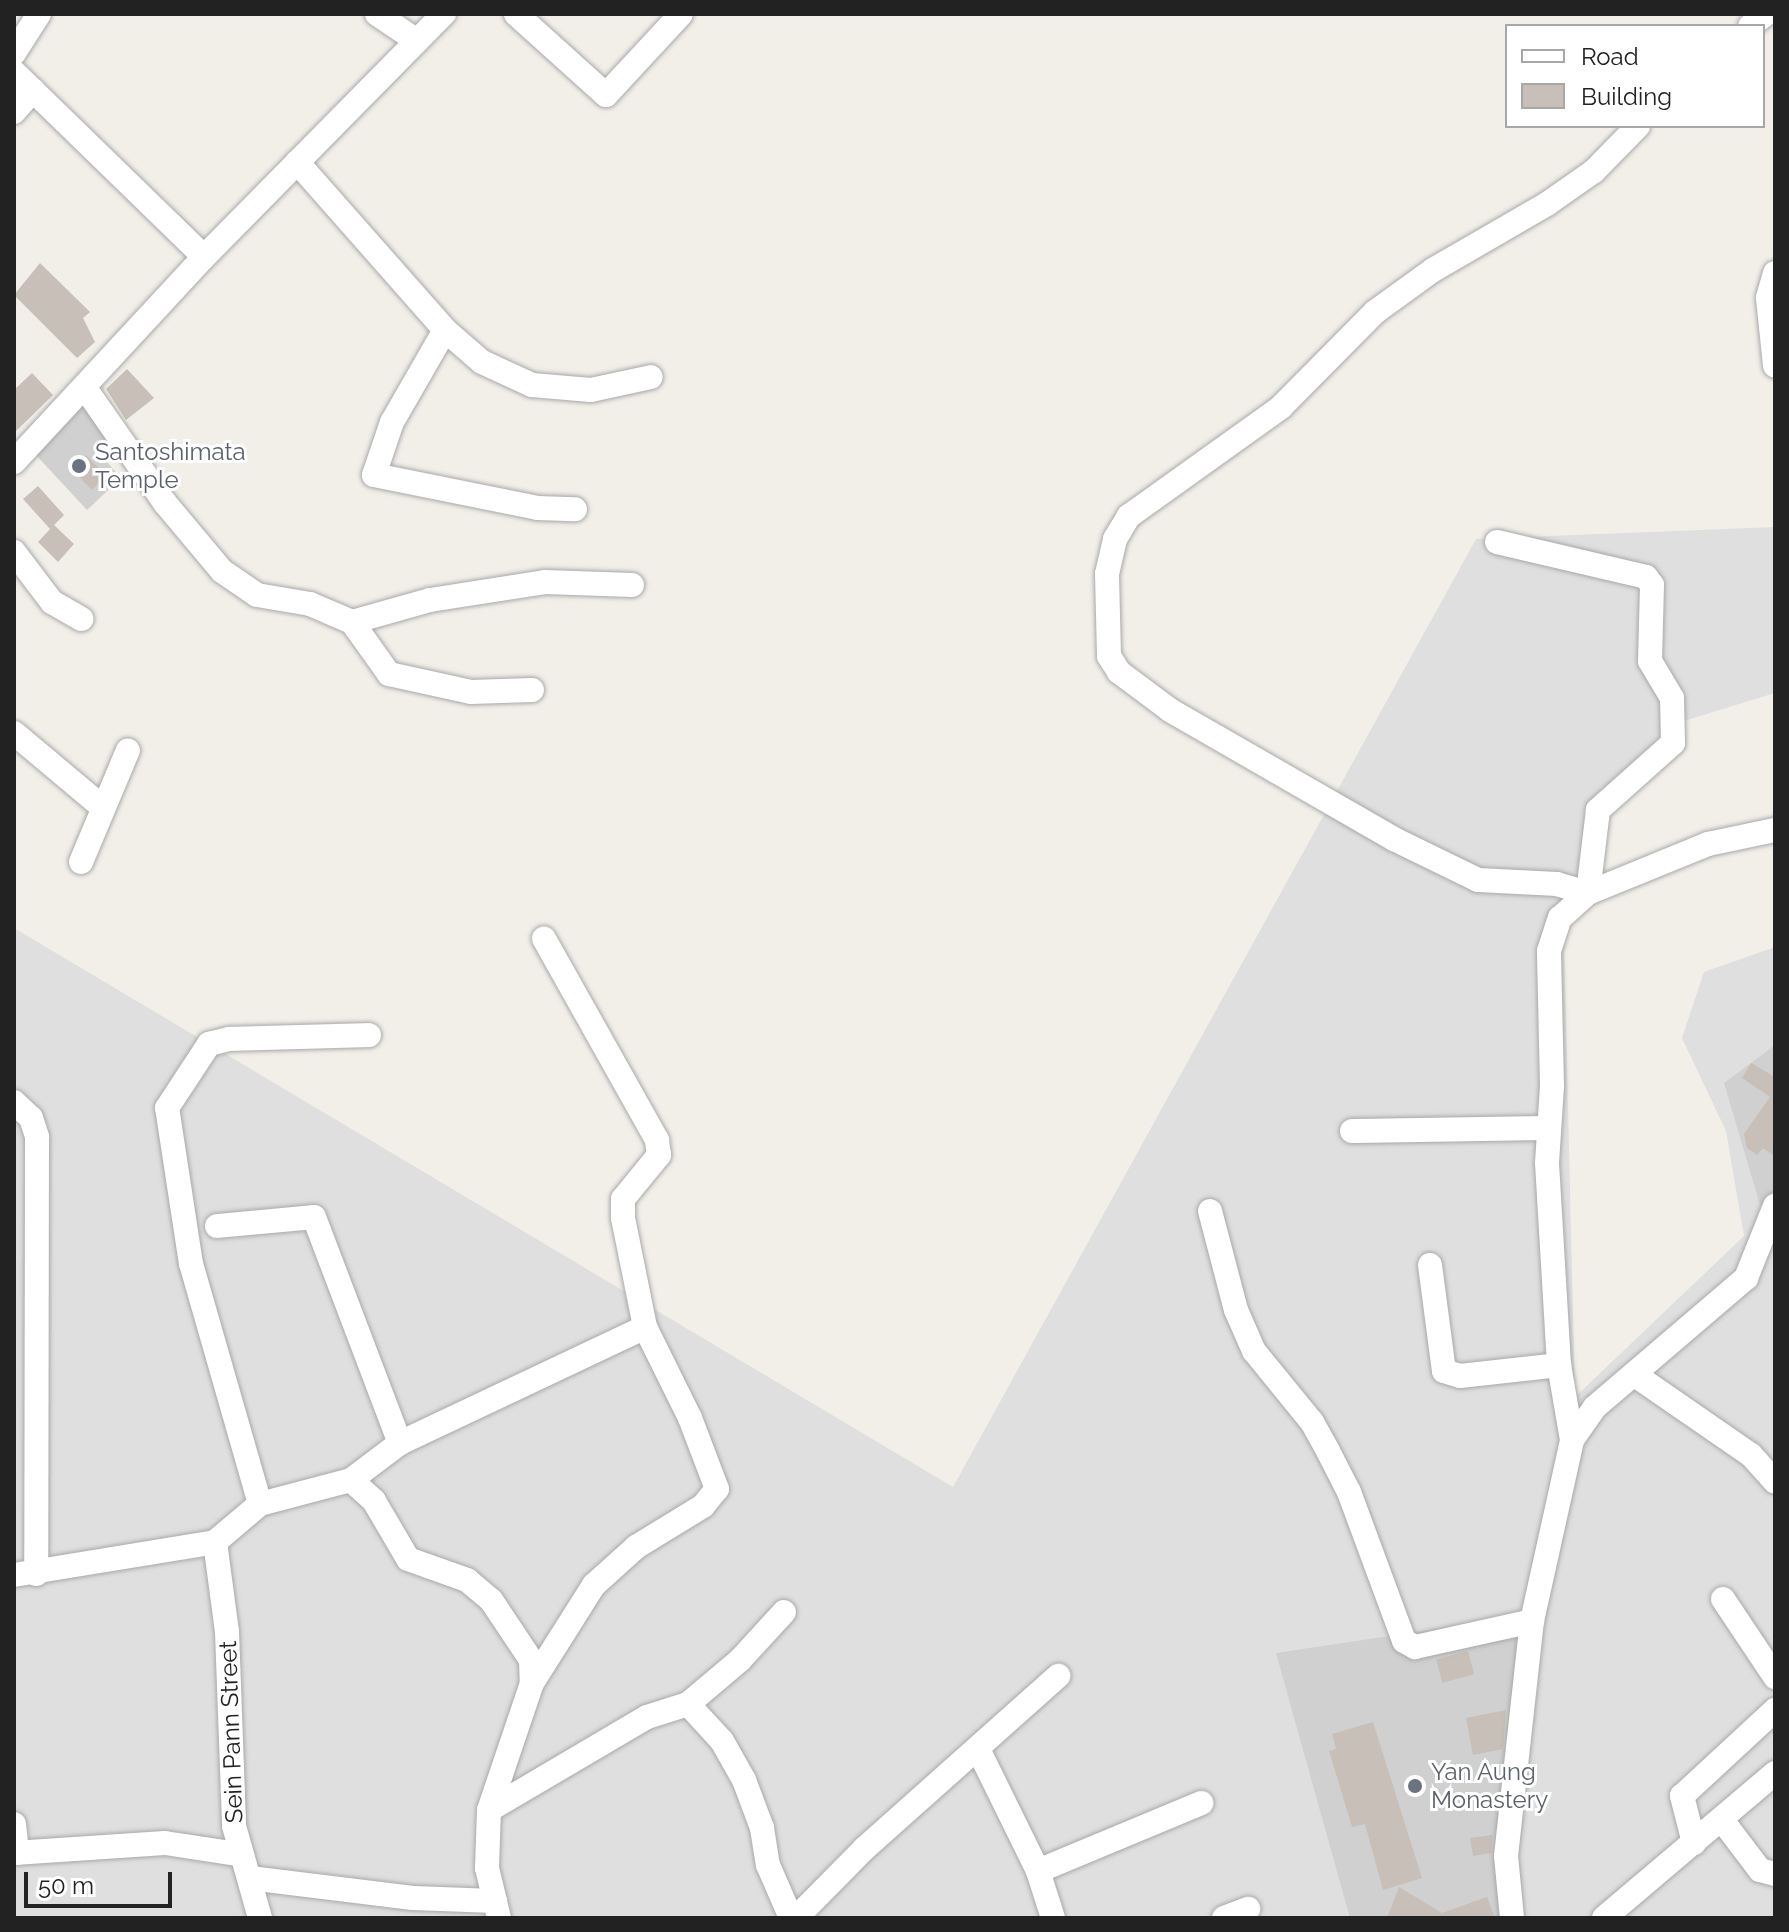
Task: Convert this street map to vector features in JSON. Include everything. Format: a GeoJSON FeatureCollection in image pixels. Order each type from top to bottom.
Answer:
{"type":"FeatureCollection","features":[{"type":"Feature","properties":{"kind":"street"},"geometry":{"type":"LineString","coordinates":[[14,53],[39,14]]}},
{"type":"Feature","properties":{"kind":"street"},"geometry":{"type":"LineString","coordinates":[[377,14],[417,41]]}},
{"type":"Feature","properties":{"kind":"street"},"geometry":{"type":"LineString","coordinates":[[14,462],[204,257],[444,14]]}},
{"type":"Feature","properties":{"kind":"street"},"geometry":{"type":"LineString","coordinates":[[516,14],[606,95],[681,14]]}},
{"type":"Feature","properties":{"kind":"street"},"geometry":{"type":"LineString","coordinates":[[14,72],[204,257]]}},
{"type":"Feature","properties":{"kind":"street"},"geometry":{"type":"LineString","coordinates":[[14,112],[33,90]]}},
{"type":"Feature","properties":{"kind":"street"},"geometry":{"type":"LineString","coordinates":[[1588,893],[1557,884],[1478,880],[1394,839],[1170,710],[1119,672],[1109,656],[1107,574],[1115,539],[1129,516],[1281,407],[1375,312],[1433,270],[1547,204],[1594,171],[1636,128]]}},
{"type":"Feature","properties":{"kind":"street"},"geometry":{"type":"LineString","coordinates":[[297,162],[445,330],[482,362],[532,385],[591,390],[651,377]]}},
{"type":"Feature","properties":{"kind":"street"},"geometry":{"type":"LineString","coordinates":[[1775,273],[1768,311],[1775,366]]}},
{"type":"Feature","properties":{"kind":"street"},"geometry":{"type":"LineString","coordinates":[[445,330],[392,422],[374,475],[537,508],[575,509]]}},
{"type":"Feature","properties":{"kind":"street"},"geometry":{"type":"LineString","coordinates":[[85,388],[165,503],[222,571],[257,595],[310,604],[352,622],[389,674],[471,692],[532,690]]}},
{"type":"Feature","properties":{"kind":"street"},"geometry":{"type":"LineString","coordinates":[[1497,542],[1646,577],[1652,585],[1650,661],[1672,698],[1673,743],[1598,810],[1588,893]]}},
{"type":"Feature","properties":{"kind":"street"},"geometry":{"type":"LineString","coordinates":[[14,552],[52,602],[82,619]]}},
{"type":"Feature","properties":{"kind":"street"},"geometry":{"type":"LineString","coordinates":[[352,622],[430,600],[545,582],[632,585]]}},
{"type":"Feature","properties":{"kind":"street"},"geometry":{"type":"LineString","coordinates":[[14,733],[101,806]]}},
{"type":"Feature","properties":{"kind":"street"},"geometry":{"type":"LineString","coordinates":[[81,862],[101,806],[128,750]]}},
{"type":"Feature","properties":{"kind":"street"},"geometry":{"type":"LineString","coordinates":[[1512,1918],[1506,1856],[1532,1621],[1572,1440],[1559,1365],[1547,1163],[1549,951],[1560,918],[1588,893],[1708,844],[1775,830]]}},
{"type":"Feature","properties":{"kind":"street"},"geometry":{"type":"LineString","coordinates":[[250,1878],[497,1909],[487,1868],[489,1810],[532,1683],[594,1585],[636,1547],[703,1506],[717,1489],[690,1418],[645,1327],[623,1199],[659,1155],[657,1140],[544,939]]}},
{"type":"Feature","properties":{"kind":"street"},"geometry":{"type":"LineString","coordinates":[[260,1504],[191,1264],[167,1108],[209,1044],[229,1039],[369,1035]]}},
{"type":"Feature","properties":{"kind":"street"},"geometry":{"type":"LineString","coordinates":[[14,1102],[31,1118],[37,1137],[25,1574],[215,1542],[260,1504],[351,1480],[400,1443],[645,1327]]}},
{"type":"Feature","properties":{"kind":"street"},"geometry":{"type":"LineString","coordinates":[[1352,1131],[1549,1128]]}},
{"type":"Feature","properties":{"kind":"street"},"geometry":{"type":"LineString","coordinates":[[1572,1440],[1595,1407],[1746,1278],[1775,1206]]}},
{"type":"Feature","properties":{"kind":"street"},"geometry":{"type":"LineString","coordinates":[[1210,1211],[1236,1310],[1254,1351],[1312,1422],[1335,1465],[1404,1641],[1415,1647],[1532,1621]]}},
{"type":"Feature","properties":{"kind":"street"},"geometry":{"type":"LineString","coordinates":[[217,1226],[314,1217],[400,1443]]}},
{"type":"Feature","properties":{"kind":"street"},"geometry":{"type":"LineString","coordinates":[[1430,1265],[1444,1371],[1460,1376],[1559,1365]]}},
{"type":"Feature","properties":{"kind":"street"},"geometry":{"type":"LineString","coordinates":[[1635,1375],[1751,1455],[1775,1482]]}},
{"type":"Feature","properties":{"kind":"street"},"geometry":{"type":"LineString","coordinates":[[351,1480],[374,1501],[408,1559],[467,1580],[491,1600],[531,1660],[532,1683]]}},
{"type":"Feature","properties":{"kind":"street","name":"Sein Pann Street"},"geometry":{"type":"LineString","coordinates":[[215,1542],[227,1632],[238,1854],[250,1878],[260,1918]]}},
{"type":"Feature","properties":{"kind":"street"},"geometry":{"type":"LineString","coordinates":[[1723,1599],[1775,1677]]}},
{"type":"Feature","properties":{"kind":"street"},"geometry":{"type":"LineString","coordinates":[[489,1810],[647,1717],[688,1704],[740,1660],[784,1612]]}},
{"type":"Feature","properties":{"kind":"street"},"geometry":{"type":"LineString","coordinates":[[688,1704],[722,1741],[744,1780],[762,1828],[768,1865],[794,1918],[865,1848],[979,1751],[1058,1676]]}},
{"type":"Feature","properties":{"kind":"street"},"geometry":{"type":"LineString","coordinates":[[1694,1843],[1682,1796],[1775,1710]]}},
{"type":"Feature","properties":{"kind":"street"},"geometry":{"type":"LineString","coordinates":[[979,1751],[1038,1871],[1053,1918]]}},
{"type":"Feature","properties":{"kind":"street"},"geometry":{"type":"LineString","coordinates":[[1604,1918],[1775,1773]]}},
{"type":"Feature","properties":{"kind":"street"},"geometry":{"type":"LineString","coordinates":[[1038,1871],[1201,1803]]}},
{"type":"Feature","properties":{"kind":"street"},"geometry":{"type":"LineString","coordinates":[[1722,1820],[1760,1870],[1775,1874]]}},
{"type":"Feature","properties":{"kind":"street"},"geometry":{"type":"LineString","coordinates":[[14,1824],[15,1853],[165,1843],[238,1854]]}},
{"type":"Feature","properties":{"kind":"street"},"geometry":{"type":"LineString","coordinates":[[1224,1918],[1248,1909]]}},
{"type":"Feature","properties":{"kind":"shaded area","name":"Santoshimata Temple"},"geometry":{"type":"Polygon","coordinates":[[[87,402],[119,437],[101,455],[121,478],[87,510],[36,455],[87,402]]]}},
{"type":"Feature","properties":{"kind":"shaded area"},"geometry":{"type":"Polygon","coordinates":[[[1775,527],[1775,693],[1671,725],[1601,804],[1564,939],[1575,1397],[1744,1236],[1726,1131],[1682,1038],[1704,972],[1775,947],[1775,1918],[14,1918],[14,928],[953,1487],[1476,539],[1775,527]]]}},
{"type":"Feature","properties":{"kind":"shaded area"},"geometry":{"type":"Polygon","coordinates":[[[1775,1045],[1775,1212],[1760,1205],[1724,1083],[1775,1045]]]}},
{"type":"Feature","properties":{"kind":"shaded area","name":"Yan Aung Monastery"},"geometry":{"type":"Polygon","coordinates":[[[1530,1615],[1507,1918],[1350,1918],[1276,1653],[1530,1615]]]}},
{"type":"Feature","properties":{"kind":"building"},"geometry":{"type":"Polygon","coordinates":[[[40,263],[90,312],[83,318],[95,342],[77,358],[14,295],[40,263]]]}},
{"type":"Feature","properties":{"kind":"building"},"geometry":{"type":"Polygon","coordinates":[[[127,369],[154,398],[126,420],[106,389],[127,369]]]}},
{"type":"Feature","properties":{"kind":"building"},"geometry":{"type":"Polygon","coordinates":[[[32,373],[53,395],[14,433],[14,390],[32,373]]]}},
{"type":"Feature","properties":{"kind":"building"},"geometry":{"type":"Polygon","coordinates":[[[86,455],[106,476],[92,490],[72,469],[86,455]]]}},
{"type":"Feature","properties":{"kind":"building"},"geometry":{"type":"Polygon","coordinates":[[[38,486],[64,515],[54,525],[74,544],[58,562],[38,542],[50,529],[23,499],[38,486]]]}},
{"type":"Feature","properties":{"kind":"building"},"geometry":{"type":"Polygon","coordinates":[[[1751,1063],[1775,1077],[1775,1156],[1763,1148],[1757,1155],[1747,1148],[1744,1134],[1770,1097],[1742,1078],[1751,1063]]]}},
{"type":"Feature","properties":{"kind":"building"},"geometry":{"type":"Polygon","coordinates":[[[1468,1651],[1474,1674],[1442,1683],[1436,1660],[1468,1651]]]}},
{"type":"Feature","properties":{"kind":"building"},"geometry":{"type":"Polygon","coordinates":[[[1506,1710],[1503,1749],[1473,1755],[1466,1718],[1506,1710]]]}},
{"type":"Feature","properties":{"kind":"building"},"geometry":{"type":"Polygon","coordinates":[[[1373,1722],[1422,1878],[1383,1890],[1365,1824],[1352,1827],[1329,1751],[1336,1749],[1332,1734],[1373,1722]]]}},
{"type":"Feature","properties":{"kind":"building"},"geometry":{"type":"Polygon","coordinates":[[[1493,1835],[1491,1853],[1473,1856],[1470,1838],[1493,1835]]]}},
{"type":"Feature","properties":{"kind":"building"},"geometry":{"type":"Polygon","coordinates":[[[1399,1887],[1442,1913],[1487,1897],[1495,1918],[1387,1918],[1399,1887]]]}},
{"type":"Feature","properties":{"kind":"place","name":"Santoshimata Temple"},"geometry":{"type":"Point","coordinates":[79,466]}},
{"type":"Feature","properties":{"kind":"place","name":"Yan Aung Monastery"},"geometry":{"type":"Point","coordinates":[1415,1786]}}]}
